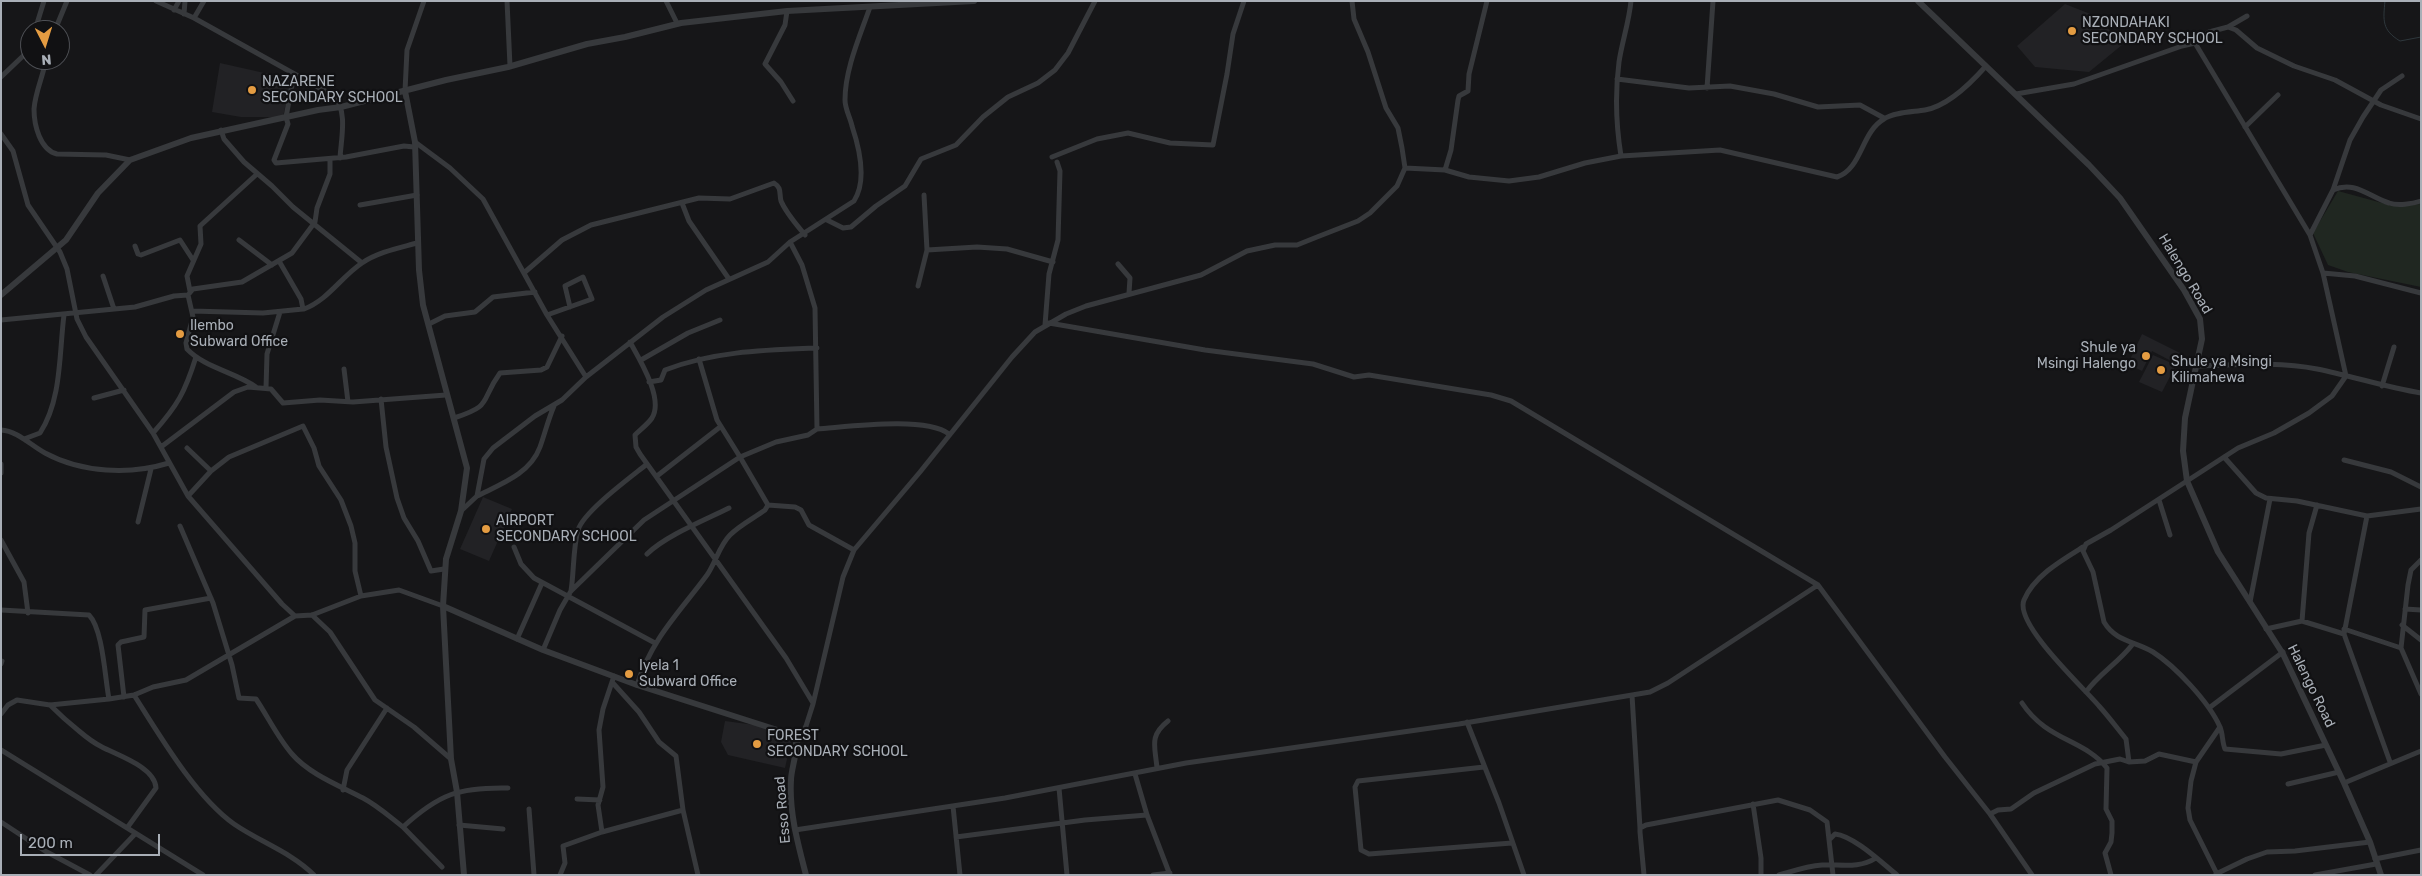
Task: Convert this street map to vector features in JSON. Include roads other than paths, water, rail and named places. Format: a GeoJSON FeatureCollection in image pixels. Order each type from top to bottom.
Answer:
{"type":"FeatureCollection","features":[{"type":"Feature","properties":{"kind":"street"},"geometry":{"type":"LineString","coordinates":[[38,20],[44,1]]}},
{"type":"Feature","properties":{"kind":"street"},"geometry":{"type":"LineString","coordinates":[[59,20],[67,1]]}},
{"type":"Feature","properties":{"kind":"street"},"geometry":{"type":"LineString","coordinates":[[156,1],[194,18],[334,96],[341,107],[340,158]]}},
{"type":"Feature","properties":{"kind":"street"},"geometry":{"type":"LineString","coordinates":[[174,10],[179,1]]}},
{"type":"Feature","properties":{"kind":"street"},"geometry":{"type":"LineString","coordinates":[[184,14],[185,1]]}},
{"type":"Feature","properties":{"kind":"street"},"geometry":{"type":"LineString","coordinates":[[194,18],[204,1]]}},
{"type":"Feature","properties":{"kind":"street"},"geometry":{"type":"LineString","coordinates":[[424,1],[407,50],[406,91],[414,144],[418,195],[417,243],[423,305],[467,468],[461,511],[444,569],[443,606],[451,759],[457,792],[464,875]]}},
{"type":"Feature","properties":{"kind":"street"},"geometry":{"type":"LineString","coordinates":[[507,1],[510,66]]}},
{"type":"Feature","properties":{"kind":"street"},"geometry":{"type":"LineString","coordinates":[[666,1],[677,23]]}},
{"type":"Feature","properties":{"kind":"street"},"geometry":{"type":"LineString","coordinates":[[1,295],[58,248],[98,193],[130,160],[191,138],[221,130],[341,107],[510,66],[587,44],[625,38],[677,23],[787,11],[974,1]]}},
{"type":"Feature","properties":{"kind":"street"},"geometry":{"type":"LineString","coordinates":[[827,220],[844,228],[851,227],[876,206],[905,186],[921,159],[956,146],[983,117],[1008,97],[1038,83],[1055,70],[1068,54],[1095,1]]}},
{"type":"Feature","properties":{"kind":"street"},"geometry":{"type":"LineString","coordinates":[[1052,157],[1097,139],[1128,133],[1170,143],[1213,145],[1233,34],[1244,1]]}},
{"type":"Feature","properties":{"kind":"street"},"geometry":{"type":"LineString","coordinates":[[797,742],[806,726],[813,704],[843,577],[854,550],[914,479],[948,434],[1035,332],[1047,324],[1086,306],[1201,275],[1247,251],[1274,245],[1297,245],[1358,221],[1370,213],[1391,192],[1405,168],[1398,128],[1386,108],[1368,52],[1354,19],[1352,1]]}},
{"type":"Feature","properties":{"kind":"street"},"geometry":{"type":"LineString","coordinates":[[1445,170],[1451,150],[1458,100],[1459,96],[1468,91],[1469,74],[1487,1]]}},
{"type":"Feature","properties":{"kind":"street"},"geometry":{"type":"LineString","coordinates":[[1621,156],[1616,93],[1621,52],[1629,25],[1631,1]]}},
{"type":"Feature","properties":{"kind":"street"},"geometry":{"type":"LineString","coordinates":[[1706,88],[1713,1]]}},
{"type":"Feature","properties":{"kind":"street","name":"Halengo Road"},"geometry":{"type":"LineString","coordinates":[[1918,1],[2016,94],[2120,198],[2184,290],[2200,319],[2202,330],[2185,418],[2183,451],[2186,481],[2218,552],[2282,652],[2344,783],[2370,842],[2381,875]]}},
{"type":"Feature","properties":{"kind":"street"},"geometry":{"type":"LineString","coordinates":[[477,496],[480,470],[486,454],[535,416],[554,406],[586,377],[630,342],[684,303],[728,279],[768,262],[790,242],[854,201],[861,184],[859,157],[845,101],[853,61],[870,7]]}},
{"type":"Feature","properties":{"kind":"street"},"geometry":{"type":"LineString","coordinates":[[787,11],[785,25],[765,64],[781,82],[793,101]]}},
{"type":"Feature","properties":{"kind":"street"},"geometry":{"type":"LineString","coordinates":[[2016,94],[2028,94],[2074,84],[2195,43],[2209,32],[2228,27],[2247,16]]}},
{"type":"Feature","properties":{"kind":"street"},"geometry":{"type":"LineString","coordinates":[[2228,27],[2236,30],[2257,48],[2310,73],[2335,80],[2373,101],[2421,119]]}},
{"type":"Feature","properties":{"kind":"street"},"geometry":{"type":"LineString","coordinates":[[2128,762],[2126,739],[2034,631],[2023,606],[2024,600],[2032,587],[2054,566],[2238,448],[2290,424],[2316,408],[2332,396],[2346,376],[2323,273],[2310,235],[2195,43]]}},
{"type":"Feature","properties":{"kind":"street"},"geometry":{"type":"LineString","coordinates":[[1,77],[20,59]]}},
{"type":"Feature","properties":{"kind":"street"},"geometry":{"type":"LineString","coordinates":[[1405,168],[1445,170],[1470,177],[1509,181],[1539,177],[1585,163],[1621,156],[1720,150],[1837,177],[1849,170],[1876,126],[1884,118],[1942,105],[1956,95],[1986,66]]}},
{"type":"Feature","properties":{"kind":"street"},"geometry":{"type":"LineString","coordinates":[[44,70],[34,110],[40,139],[45,148],[49,152],[57,154],[106,155],[130,160]]}},
{"type":"Feature","properties":{"kind":"street"},"geometry":{"type":"LineString","coordinates":[[294,74],[286,117],[288,124],[274,160],[276,163],[340,158],[414,144],[450,168],[483,199],[525,272],[547,315],[562,336],[586,377]]}},
{"type":"Feature","properties":{"kind":"street"},"geometry":{"type":"LineString","coordinates":[[2310,235],[2333,190],[2350,140],[2384,86],[2402,76]]}},
{"type":"Feature","properties":{"kind":"street"},"geometry":{"type":"LineString","coordinates":[[1617,79],[1688,88],[1735,87],[1774,94],[1818,107],[1860,105],[1884,118]]}},
{"type":"Feature","properties":{"kind":"street"},"geometry":{"type":"LineString","coordinates":[[2245,127],[2278,95]]}},
{"type":"Feature","properties":{"kind":"street"},"geometry":{"type":"LineString","coordinates":[[221,130],[224,139],[234,152],[257,174],[294,208],[315,222],[362,263]]}},
{"type":"Feature","properties":{"kind":"street"},"geometry":{"type":"LineString","coordinates":[[1,134],[13,152],[28,205],[58,248],[66,269],[80,327],[153,432],[188,496],[295,616]]}},
{"type":"Feature","properties":{"kind":"street"},"geometry":{"type":"LineString","coordinates":[[1,320],[64,315],[143,305],[226,283],[242,282],[298,248],[315,222],[332,168],[330,159]]}},
{"type":"Feature","properties":{"kind":"street"},"geometry":{"type":"LineString","coordinates":[[1047,324],[1048,285],[1058,240],[1060,171],[1057,162]]}},
{"type":"Feature","properties":{"kind":"street"},"geometry":{"type":"LineString","coordinates":[[256,387],[245,379],[196,356],[186,346],[193,323],[187,276],[200,244],[200,226],[257,174]]}},
{"type":"Feature","properties":{"kind":"street"},"geometry":{"type":"LineString","coordinates":[[525,272],[562,240],[591,225],[704,198],[730,199],[775,184],[780,191],[782,201],[804,234]]}},
{"type":"Feature","properties":{"kind":"street"},"geometry":{"type":"LineString","coordinates":[[2333,190],[2346,186],[2356,188],[2392,204],[2421,201]]}},
{"type":"Feature","properties":{"kind":"street"},"geometry":{"type":"LineString","coordinates":[[360,205],[418,195]]}},
{"type":"Feature","properties":{"kind":"street"},"geometry":{"type":"LineString","coordinates":[[918,286],[927,250],[924,195]]}},
{"type":"Feature","properties":{"kind":"street"},"geometry":{"type":"LineString","coordinates":[[682,203],[689,221],[728,279]]}},
{"type":"Feature","properties":{"kind":"street"},"geometry":{"type":"LineString","coordinates":[[135,246],[138,254],[141,254],[180,240],[193,260]]}},
{"type":"Feature","properties":{"kind":"street"},"geometry":{"type":"LineString","coordinates":[[239,240],[272,265]]}},
{"type":"Feature","properties":{"kind":"street"},"geometry":{"type":"LineString","coordinates":[[790,242],[802,265],[815,308],[817,429]]}},
{"type":"Feature","properties":{"kind":"street"},"geometry":{"type":"LineString","coordinates":[[192,311],[280,312],[304,308],[335,289],[362,263],[388,250],[417,243]]}},
{"type":"Feature","properties":{"kind":"street"},"geometry":{"type":"LineString","coordinates":[[927,250],[977,247],[1007,249],[1052,262]]}},
{"type":"Feature","properties":{"kind":"street"},"geometry":{"type":"LineString","coordinates":[[279,261],[294,285],[304,308]]}},
{"type":"Feature","properties":{"kind":"street"},"geometry":{"type":"LineString","coordinates":[[1118,264],[1130,278],[1130,293]]}},
{"type":"Feature","properties":{"kind":"street"},"geometry":{"type":"LineString","coordinates":[[2323,273],[2355,276],[2421,293]]}},
{"type":"Feature","properties":{"kind":"street"},"geometry":{"type":"LineString","coordinates":[[103,276],[114,309]]}},
{"type":"Feature","properties":{"kind":"street"},"geometry":{"type":"LineString","coordinates":[[547,315],[570,307],[593,297],[583,277],[565,286],[570,307]]}},
{"type":"Feature","properties":{"kind":"street"},"geometry":{"type":"LineString","coordinates":[[429,324],[445,316],[475,312],[493,298],[535,292]]}},
{"type":"Feature","properties":{"kind":"street"},"geometry":{"type":"LineString","coordinates":[[266,388],[267,354],[280,312]]}},
{"type":"Feature","properties":{"kind":"street"},"geometry":{"type":"LineString","coordinates":[[24,439],[40,432],[45,421],[59,374],[64,315]]}},
{"type":"Feature","properties":{"kind":"street"},"geometry":{"type":"LineString","coordinates":[[640,360],[688,333],[720,320]]}},
{"type":"Feature","properties":{"kind":"street"},"geometry":{"type":"LineString","coordinates":[[1047,324],[1205,350],[1313,364],[1354,376],[1369,376],[1504,398],[1536,414],[1635,477],[1680,501],[1818,585],[1945,757],[1990,814],[2032,875]]}},
{"type":"Feature","properties":{"kind":"street"},"geometry":{"type":"LineString","coordinates":[[454,418],[476,411],[481,406],[500,373],[547,368],[562,336]]}},
{"type":"Feature","properties":{"kind":"street"},"geometry":{"type":"LineString","coordinates":[[630,342],[653,390],[655,409],[652,419],[635,435],[634,441],[672,501],[693,525],[786,658],[813,704]]}},
{"type":"Feature","properties":{"kind":"street"},"geometry":{"type":"LineString","coordinates":[[2382,386],[2394,347]]}},
{"type":"Feature","properties":{"kind":"street"},"geometry":{"type":"LineString","coordinates":[[649,382],[661,380],[666,370],[699,359],[754,350],[817,348]]}},
{"type":"Feature","properties":{"kind":"street"},"geometry":{"type":"LineString","coordinates":[[153,432],[180,399],[187,387],[196,356]]}},
{"type":"Feature","properties":{"kind":"street"},"geometry":{"type":"LineString","coordinates":[[699,359],[720,427],[768,505]]}},
{"type":"Feature","properties":{"kind":"street"},"geometry":{"type":"LineString","coordinates":[[2195,366],[2274,365],[2316,369],[2382,386],[2421,393]]}},
{"type":"Feature","properties":{"kind":"street"},"geometry":{"type":"LineString","coordinates":[[344,370],[348,402]]}},
{"type":"Feature","properties":{"kind":"street"},"geometry":{"type":"LineString","coordinates":[[161,447],[240,389],[266,388],[275,392],[283,403],[320,400],[348,402],[446,395]]}},
{"type":"Feature","properties":{"kind":"street"},"geometry":{"type":"LineString","coordinates":[[94,398],[124,390]]}},
{"type":"Feature","properties":{"kind":"street"},"geometry":{"type":"LineString","coordinates":[[381,399],[386,447],[400,510],[418,541],[431,571],[444,569]]}},
{"type":"Feature","properties":{"kind":"street"},"geometry":{"type":"LineString","coordinates":[[461,511],[477,496],[504,483],[530,464],[539,448],[554,406]]}},
{"type":"Feature","properties":{"kind":"street"},"geometry":{"type":"LineString","coordinates":[[569,594],[644,520],[740,457],[776,442],[808,435],[817,429],[914,424],[940,430],[948,434]]}},
{"type":"Feature","properties":{"kind":"street"},"geometry":{"type":"LineString","coordinates":[[188,496],[211,471],[230,457],[299,426],[305,428],[319,466],[338,494],[351,526],[355,543],[356,571],[361,596]]}},
{"type":"Feature","properties":{"kind":"street"},"geometry":{"type":"LineString","coordinates":[[657,476],[720,427]]}},
{"type":"Feature","properties":{"kind":"street"},"geometry":{"type":"LineString","coordinates":[[1,430],[12,431],[48,455],[92,468],[151,469],[169,463]]}},
{"type":"Feature","properties":{"kind":"street"},"geometry":{"type":"LineString","coordinates":[[187,448],[211,471]]}},
{"type":"Feature","properties":{"kind":"street"},"geometry":{"type":"LineString","coordinates":[[2224,457],[2256,493],[2263,498],[2317,505],[2367,516],[2421,509]]}},
{"type":"Feature","properties":{"kind":"street"},"geometry":{"type":"LineString","coordinates":[[2344,460],[2391,472],[2421,487]]}},
{"type":"Feature","properties":{"kind":"street"},"geometry":{"type":"LineString","coordinates":[[1,464],[1,473]]}},
{"type":"Feature","properties":{"kind":"street"},"geometry":{"type":"LineString","coordinates":[[543,650],[569,594],[578,534],[582,523],[600,503],[647,464]]}},
{"type":"Feature","properties":{"kind":"street"},"geometry":{"type":"LineString","coordinates":[[138,522],[151,469]]}},
{"type":"Feature","properties":{"kind":"street"},"geometry":{"type":"LineString","coordinates":[[2250,602],[2270,499]]}},
{"type":"Feature","properties":{"kind":"street"},"geometry":{"type":"LineString","coordinates":[[2159,500],[2170,535]]}},
{"type":"Feature","properties":{"kind":"street"},"geometry":{"type":"LineString","coordinates":[[768,505],[795,506],[804,514],[809,525],[854,550]]}},
{"type":"Feature","properties":{"kind":"street"},"geometry":{"type":"LineString","coordinates":[[637,685],[656,643],[681,606],[707,575],[723,544],[731,534],[765,510],[768,505]]}},
{"type":"Feature","properties":{"kind":"street"},"geometry":{"type":"LineString","coordinates":[[2302,621],[2309,533],[2317,505]]}},
{"type":"Feature","properties":{"kind":"street"},"geometry":{"type":"LineString","coordinates":[[647,554],[652,549],[693,525],[729,508]]}},
{"type":"Feature","properties":{"kind":"street"},"geometry":{"type":"LineString","coordinates":[[2367,516],[2344,631],[2346,643],[2388,751],[2390,762]]}},
{"type":"Feature","properties":{"kind":"street"},"geometry":{"type":"LineString","coordinates":[[180,526],[211,598],[230,656],[239,698],[256,699],[292,754],[343,790],[370,802],[403,828],[442,867]]}},
{"type":"Feature","properties":{"kind":"street"},"geometry":{"type":"LineString","coordinates":[[1,540],[24,582],[28,613]]}},
{"type":"Feature","properties":{"kind":"street"},"geometry":{"type":"LineString","coordinates":[[514,547],[526,572],[542,583],[569,594],[656,643]]}},
{"type":"Feature","properties":{"kind":"street"},"geometry":{"type":"LineString","coordinates":[[2083,547],[2093,572],[2104,622],[2113,634],[2132,645],[2143,647],[2176,671],[2209,708],[2220,727],[2224,747],[2233,751],[2281,754],[2326,745]]}},
{"type":"Feature","properties":{"kind":"street"},"geometry":{"type":"LineString","coordinates":[[2421,560],[2411,570],[2402,625],[2401,648],[2421,694]]}},
{"type":"Feature","properties":{"kind":"street"},"geometry":{"type":"LineString","coordinates":[[517,639],[542,583]]}},
{"type":"Feature","properties":{"kind":"street"},"geometry":{"type":"LineString","coordinates":[[795,830],[1059,788],[1157,768],[1467,722],[1632,695],[1660,688],[1818,585]]}},
{"type":"Feature","properties":{"kind":"street"},"geometry":{"type":"LineString","coordinates":[[1,714],[8,705],[17,700],[50,705],[109,699],[134,695],[153,687],[186,680],[230,656],[295,616],[312,615],[361,596],[399,590],[443,606],[613,679],[787,732],[793,735],[797,742]]}},
{"type":"Feature","properties":{"kind":"street"},"geometry":{"type":"LineString","coordinates":[[124,697],[118,645],[122,642],[144,637],[145,610],[211,598]]}},
{"type":"Feature","properties":{"kind":"street"},"geometry":{"type":"LineString","coordinates":[[1,610],[89,615],[92,618],[98,636],[109,699]]}},
{"type":"Feature","properties":{"kind":"street"},"geometry":{"type":"LineString","coordinates":[[2405,610],[2421,610]]}},
{"type":"Feature","properties":{"kind":"street"},"geometry":{"type":"LineString","coordinates":[[312,615],[330,632],[369,694],[414,727],[451,759]]}},
{"type":"Feature","properties":{"kind":"street"},"geometry":{"type":"LineString","coordinates":[[2266,629],[2302,621],[2401,648]]}},
{"type":"Feature","properties":{"kind":"street"},"geometry":{"type":"LineString","coordinates":[[2402,625],[2421,640]]}},
{"type":"Feature","properties":{"kind":"street"},"geometry":{"type":"LineString","coordinates":[[2086,692],[2098,676],[2116,664],[2132,645]]}},
{"type":"Feature","properties":{"kind":"street"},"geometry":{"type":"LineString","coordinates":[[2209,708],[2282,652]]}},
{"type":"Feature","properties":{"kind":"street"},"geometry":{"type":"LineString","coordinates":[[602,832],[598,809],[603,787],[599,730],[602,709],[613,679]]}},
{"type":"Feature","properties":{"kind":"street"},"geometry":{"type":"LineString","coordinates":[[613,679],[639,712],[659,742],[676,756],[683,810],[698,875]]}},
{"type":"Feature","properties":{"kind":"street"},"geometry":{"type":"LineString","coordinates":[[134,695],[181,766],[216,808],[233,823],[287,854],[314,875]]}},
{"type":"Feature","properties":{"kind":"street"},"geometry":{"type":"LineString","coordinates":[[1632,695],[1644,875]]}},
{"type":"Feature","properties":{"kind":"street"},"geometry":{"type":"LineString","coordinates":[[2022,703],[2040,725],[2104,763],[2109,772],[2106,809],[2112,821],[2112,833],[2111,842],[2105,853],[2112,875]]}},
{"type":"Feature","properties":{"kind":"street"},"geometry":{"type":"LineString","coordinates":[[50,705],[87,737],[102,747],[127,757],[138,765],[154,782],[156,788],[127,828]]}},
{"type":"Feature","properties":{"kind":"street"},"geometry":{"type":"LineString","coordinates":[[343,790],[347,770],[387,708]]}},
{"type":"Feature","properties":{"kind":"street"},"geometry":{"type":"LineString","coordinates":[[1157,768],[1155,732],[1168,721]]}},
{"type":"Feature","properties":{"kind":"street"},"geometry":{"type":"LineString","coordinates":[[1467,722],[1524,875]]}},
{"type":"Feature","properties":{"kind":"street"},"geometry":{"type":"LineString","coordinates":[[2220,727],[2210,738],[2196,762],[2191,781],[2188,816],[2216,874],[2226,868],[2267,852],[2295,851],[2370,842]]}},
{"type":"Feature","properties":{"kind":"street","name":"Esso Road"},"geometry":{"type":"LineString","coordinates":[[797,742],[790,781],[795,830],[806,875]]}},
{"type":"Feature","properties":{"kind":"street"},"geometry":{"type":"LineString","coordinates":[[1,750],[203,875]]}},
{"type":"Feature","properties":{"kind":"street"},"geometry":{"type":"LineString","coordinates":[[2344,783],[2390,762],[2421,751]]}},
{"type":"Feature","properties":{"kind":"street"},"geometry":{"type":"LineString","coordinates":[[1990,814],[1998,810],[2011,809],[2034,793],[2066,777],[2078,774],[2095,764],[2120,759],[2128,762],[2146,761],[2159,754],[2196,762]]}},
{"type":"Feature","properties":{"kind":"street"},"geometry":{"type":"LineString","coordinates":[[1484,767],[1358,781],[1355,787],[1361,850],[1368,854],[1512,843]]}},
{"type":"Feature","properties":{"kind":"street"},"geometry":{"type":"LineString","coordinates":[[2288,784],[2339,772]]}},
{"type":"Feature","properties":{"kind":"street"},"geometry":{"type":"LineString","coordinates":[[1135,774],[1147,815],[1170,874],[1153,875]]}},
{"type":"Feature","properties":{"kind":"street"},"geometry":{"type":"LineString","coordinates":[[403,828],[417,814],[440,799],[457,792],[472,788],[508,788]]}},
{"type":"Feature","properties":{"kind":"street"},"geometry":{"type":"LineString","coordinates":[[1059,788],[1068,875]]}},
{"type":"Feature","properties":{"kind":"street"},"geometry":{"type":"LineString","coordinates":[[577,799],[600,800]]}},
{"type":"Feature","properties":{"kind":"street"},"geometry":{"type":"LineString","coordinates":[[1640,828],[1656,822],[1778,800],[1810,810],[1828,822],[1833,875]]}},
{"type":"Feature","properties":{"kind":"street"},"geometry":{"type":"LineString","coordinates":[[1754,804],[1761,858],[1761,875]]}},
{"type":"Feature","properties":{"kind":"street"},"geometry":{"type":"LineString","coordinates":[[953,806],[960,875]]}},
{"type":"Feature","properties":{"kind":"street"},"geometry":{"type":"LineString","coordinates":[[529,809],[534,875]]}},
{"type":"Feature","properties":{"kind":"street"},"geometry":{"type":"LineString","coordinates":[[559,875],[564,863],[563,846],[602,832],[683,810]]}},
{"type":"Feature","properties":{"kind":"street"},"geometry":{"type":"LineString","coordinates":[[956,837],[1062,823],[1147,815]]}},
{"type":"Feature","properties":{"kind":"street"},"geometry":{"type":"LineString","coordinates":[[1,822],[45,851],[90,875]]}},
{"type":"Feature","properties":{"kind":"street"},"geometry":{"type":"LineString","coordinates":[[459,825],[503,830]]}},
{"type":"Feature","properties":{"kind":"street"},"geometry":{"type":"LineString","coordinates":[[96,875],[135,834]]}},
{"type":"Feature","properties":{"kind":"street"},"geometry":{"type":"LineString","coordinates":[[1830,838],[1835,834],[1843,836],[1897,875]]}},
{"type":"Feature","properties":{"kind":"street"},"geometry":{"type":"LineString","coordinates":[[2315,875],[2421,850]]}},
{"type":"Feature","properties":{"kind":"street"},"geometry":{"type":"LineString","coordinates":[[1779,875],[1804,867],[1832,865],[1842,867],[1862,864],[1876,858]]}},
{"type":"Feature","properties":{"kind":"street"},"geometry":{"type":"LineString","coordinates":[[2226,868],[2229,875]]}},
{"type":"Feature","properties":{"kind":"waterway"},"geometry":{"type":"LineString","coordinates":[[2385,1],[2384,20],[2390,33],[2400,41],[2421,37]]}},
{"type":"Feature","properties":{"kind":"place","name":"NZONDAHAKI SECONDARY SCHOOL"},"geometry":{"type":"Point","coordinates":[2072,31]}},
{"type":"Feature","properties":{"kind":"place","name":"NAZARENE SECONDARY SCHOOL"},"geometry":{"type":"Point","coordinates":[252,90]}},
{"type":"Feature","properties":{"kind":"place","name":"Ilembo Subward Office"},"geometry":{"type":"Point","coordinates":[180,334]}},
{"type":"Feature","properties":{"kind":"place","name":"Shule ya Msingi Halengo"},"geometry":{"type":"Point","coordinates":[2146,356]}},
{"type":"Feature","properties":{"kind":"place","name":"Shule ya Msingi Kilimahewa"},"geometry":{"type":"Point","coordinates":[2161,370]}},
{"type":"Feature","properties":{"kind":"place","name":"AIRPORT SECONDARY SCHOOL"},"geometry":{"type":"Point","coordinates":[486,529]}},
{"type":"Feature","properties":{"kind":"place","name":"Iyela 1 Subward Office"},"geometry":{"type":"Point","coordinates":[629,674]}},
{"type":"Feature","properties":{"kind":"place","name":"FOREST SECONDARY SCHOOL"},"geometry":{"type":"Point","coordinates":[757,744]}}]}
